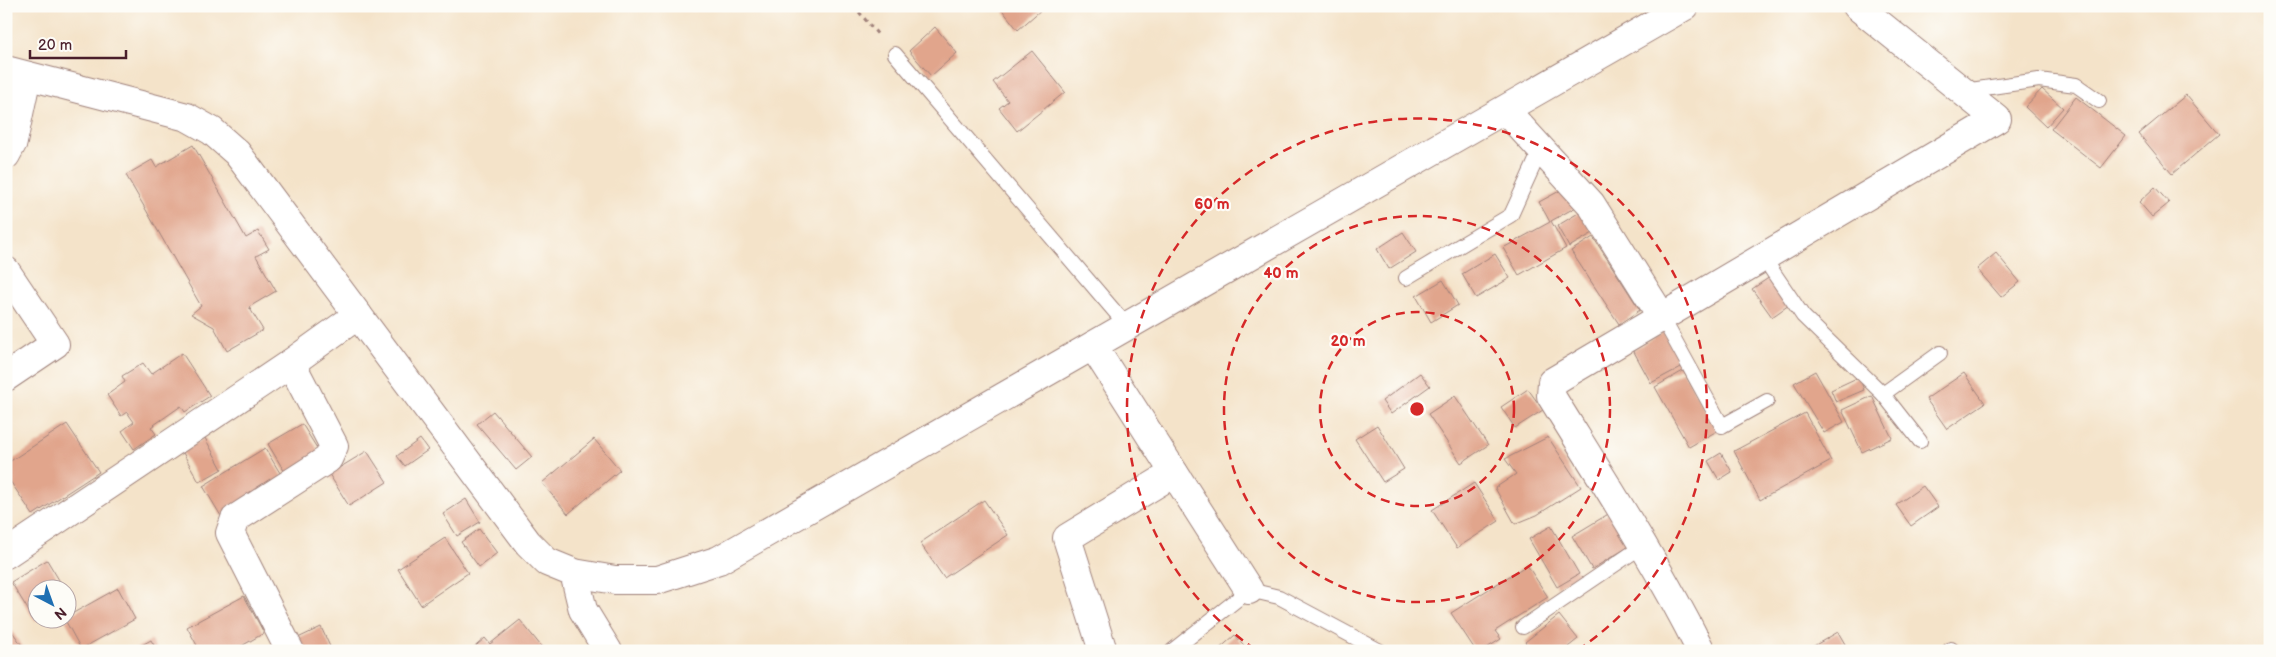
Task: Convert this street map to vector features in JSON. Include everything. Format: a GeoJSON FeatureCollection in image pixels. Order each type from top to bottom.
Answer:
{"type":"FeatureCollection","features":[{"type":"Feature","properties":{"kind":"street"},"geometry":{"type":"LineString","coordinates":[[6,155],[13,142],[17,73],[187,117],[212,130],[237,153],[528,544],[547,562],[574,573],[615,580],[657,580],[719,560],[1685,6]]}},
{"type":"Feature","properties":{"kind":"street"},"geometry":{"type":"LineString","coordinates":[[1701,651],[1677,603],[1644,545],[1551,396],[1552,382],[1998,119],[1857,6]]}},
{"type":"Feature","properties":{"kind":"street"},"geometry":{"type":"LineString","coordinates":[[1505,110],[1591,204],[1662,317]]}},
{"type":"Feature","properties":{"kind":"street"},"geometry":{"type":"LineString","coordinates":[[6,271],[55,344],[6,377]]}},
{"type":"Feature","properties":{"kind":"street"},"geometry":{"type":"LineString","coordinates":[[6,554],[291,364],[358,315]]}},
{"type":"Feature","properties":{"kind":"street"},"geometry":{"type":"LineString","coordinates":[[1094,346],[1249,590]]}},
{"type":"Feature","properties":{"kind":"street"},"geometry":{"type":"LineString","coordinates":[[290,651],[230,533],[234,519],[328,459],[334,446],[291,364]]}},
{"type":"Feature","properties":{"kind":"street"},"geometry":{"type":"LineString","coordinates":[[1103,651],[1067,538],[1174,473]]}},
{"type":"Feature","properties":{"kind":"street"},"geometry":{"type":"LineString","coordinates":[[574,573],[583,610],[601,648]]}},
{"type":"Feature","properties":{"kind":"lane"},"geometry":{"type":"LineString","coordinates":[[895,54],[1128,327]]}},
{"type":"Feature","properties":{"kind":"lane"},"geometry":{"type":"LineString","coordinates":[[1963,91],[2039,80],[2076,85],[2099,101]]}},
{"type":"Feature","properties":{"kind":"lane"},"geometry":{"type":"LineString","coordinates":[[1406,278],[1511,215],[1540,149]]}},
{"type":"Feature","properties":{"kind":"lane"},"geometry":{"type":"LineString","coordinates":[[1763,257],[1803,316],[1883,394],[1920,441]]}},
{"type":"Feature","properties":{"kind":"lane"},"geometry":{"type":"LineString","coordinates":[[1662,317],[1722,426],[1766,401]]}},
{"type":"Feature","properties":{"kind":"lane"},"geometry":{"type":"LineString","coordinates":[[1883,394],[1940,353]]}},
{"type":"Feature","properties":{"kind":"lane"},"geometry":{"type":"LineString","coordinates":[[1524,628],[1644,545]]}},
{"type":"Feature","properties":{"kind":"lane"},"geometry":{"type":"LineString","coordinates":[[1172,651],[1249,590],[1280,597],[1380,651]]}},
{"type":"Feature","properties":{"kind":"path"},"geometry":{"type":"LineString","coordinates":[[854,6],[895,54]]}},
{"type":"Feature","properties":{"kind":"building"},"geometry":{"type":"Polygon","coordinates":[[[999,6],[1041,6],[1043,8],[1018,30],[999,6]]]}},
{"type":"Feature","properties":{"kind":"building"},"geometry":{"type":"Polygon","coordinates":[[[935,27],[957,53],[931,76],[909,51],[935,27]]]}},
{"type":"Feature","properties":{"kind":"building"},"geometry":{"type":"Polygon","coordinates":[[[1032,51],[1065,92],[1017,131],[999,108],[1008,101],[993,82],[1032,51]]]}},
{"type":"Feature","properties":{"kind":"building"},"geometry":{"type":"Polygon","coordinates":[[[2042,89],[2063,108],[2046,127],[2025,107],[2042,89]]]}},
{"type":"Feature","properties":{"kind":"building"},"geometry":{"type":"Polygon","coordinates":[[[2186,95],[2219,134],[2172,174],[2139,134],[2186,95]]]}},
{"type":"Feature","properties":{"kind":"building"},"geometry":{"type":"Polygon","coordinates":[[[2076,97],[2126,136],[2101,168],[2051,129],[2076,97]]]}},
{"type":"Feature","properties":{"kind":"building"},"geometry":{"type":"Polygon","coordinates":[[[193,145],[246,238],[258,231],[269,249],[256,256],[276,291],[249,307],[263,330],[227,351],[214,327],[191,314],[201,306],[126,175],[152,160],[156,167],[193,145]]]}},
{"type":"Feature","properties":{"kind":"building"},"geometry":{"type":"Polygon","coordinates":[[[2155,187],[2169,203],[2152,217],[2139,202],[2155,187]]]}},
{"type":"Feature","properties":{"kind":"building"},"geometry":{"type":"Polygon","coordinates":[[[1565,188],[1576,207],[1551,221],[1566,248],[1519,275],[1503,248],[1550,222],[1539,202],[1565,188]]]}},
{"type":"Feature","properties":{"kind":"building"},"geometry":{"type":"Polygon","coordinates":[[[1580,212],[1593,233],[1569,247],[1557,226],[1580,212]]]}},
{"type":"Feature","properties":{"kind":"building"},"geometry":{"type":"Polygon","coordinates":[[[1403,232],[1416,252],[1389,269],[1377,249],[1403,232]]]}},
{"type":"Feature","properties":{"kind":"building"},"geometry":{"type":"Polygon","coordinates":[[[1593,237],[1640,310],[1619,324],[1571,251],[1593,237]]]}},
{"type":"Feature","properties":{"kind":"building"},"geometry":{"type":"Polygon","coordinates":[[[1996,253],[2020,282],[2001,297],[1977,269],[1996,253]]]}},
{"type":"Feature","properties":{"kind":"building"},"geometry":{"type":"Polygon","coordinates":[[[1495,254],[1510,278],[1476,298],[1462,274],[1495,254]]]}},
{"type":"Feature","properties":{"kind":"building"},"geometry":{"type":"Polygon","coordinates":[[[1770,277],[1789,305],[1772,317],[1752,289],[1770,277]]]}},
{"type":"Feature","properties":{"kind":"building"},"geometry":{"type":"Polygon","coordinates":[[[1443,280],[1458,305],[1431,322],[1416,296],[1443,280]]]}},
{"type":"Feature","properties":{"kind":"building"},"geometry":{"type":"Polygon","coordinates":[[[1664,332],[1683,366],[1651,383],[1633,350],[1664,332]]]}},
{"type":"Feature","properties":{"kind":"building"},"geometry":{"type":"Polygon","coordinates":[[[182,353],[210,396],[185,412],[181,406],[151,427],[156,434],[134,449],[122,431],[134,422],[127,412],[121,416],[107,395],[125,382],[122,376],[143,363],[151,374],[182,353]]]}},
{"type":"Feature","properties":{"kind":"building"},"geometry":{"type":"Polygon","coordinates":[[[1683,371],[1717,431],[1689,447],[1655,387],[1683,371]]]}},
{"type":"Feature","properties":{"kind":"building"},"geometry":{"type":"Polygon","coordinates":[[[1815,371],[1844,422],[1824,433],[1794,383],[1815,371]]]}},
{"type":"Feature","properties":{"kind":"building"},"geometry":{"type":"Polygon","coordinates":[[[1420,373],[1430,386],[1391,414],[1382,401],[1420,373]]]}},
{"type":"Feature","properties":{"kind":"building"},"geometry":{"type":"Polygon","coordinates":[[[1964,373],[1985,403],[1947,429],[1926,399],[1964,373]]]}},
{"type":"Feature","properties":{"kind":"building"},"geometry":{"type":"Polygon","coordinates":[[[1859,377],[1864,390],[1836,402],[1831,390],[1859,377]]]}},
{"type":"Feature","properties":{"kind":"building"},"geometry":{"type":"Polygon","coordinates":[[[1528,389],[1543,410],[1515,428],[1501,407],[1528,389]]]}},
{"type":"Feature","properties":{"kind":"building"},"geometry":{"type":"Polygon","coordinates":[[[1455,396],[1488,445],[1461,463],[1428,414],[1455,396]]]}},
{"type":"Feature","properties":{"kind":"building"},"geometry":{"type":"Polygon","coordinates":[[[1872,396],[1892,438],[1862,452],[1842,410],[1872,396]]]}},
{"type":"Feature","properties":{"kind":"building"},"geometry":{"type":"Polygon","coordinates":[[[493,411],[532,457],[516,470],[477,424],[493,411]]]}},
{"type":"Feature","properties":{"kind":"building"},"geometry":{"type":"Polygon","coordinates":[[[1805,413],[1831,461],[1760,500],[1734,451],[1805,413]]]}},
{"type":"Feature","properties":{"kind":"building"},"geometry":{"type":"Polygon","coordinates":[[[67,424],[99,472],[33,515],[6,475],[6,464],[67,424]]]}},
{"type":"Feature","properties":{"kind":"building"},"geometry":{"type":"Polygon","coordinates":[[[302,424],[320,453],[286,474],[268,444],[302,424]]]}},
{"type":"Feature","properties":{"kind":"building"},"geometry":{"type":"Polygon","coordinates":[[[1377,425],[1404,469],[1383,482],[1355,439],[1377,425]]]}},
{"type":"Feature","properties":{"kind":"building"},"geometry":{"type":"Polygon","coordinates":[[[1548,437],[1581,487],[1537,515],[1515,524],[1495,488],[1516,474],[1505,459],[1548,437]]]}},
{"type":"Feature","properties":{"kind":"building"},"geometry":{"type":"Polygon","coordinates":[[[205,438],[222,469],[199,482],[182,451],[205,438]]]}},
{"type":"Feature","properties":{"kind":"building"},"geometry":{"type":"Polygon","coordinates":[[[420,439],[428,450],[405,466],[397,456],[420,439]]]}},
{"type":"Feature","properties":{"kind":"building"},"geometry":{"type":"Polygon","coordinates":[[[594,439],[620,470],[568,514],[542,483],[594,439]]]}},
{"type":"Feature","properties":{"kind":"building"},"geometry":{"type":"Polygon","coordinates":[[[265,448],[283,478],[221,516],[203,486],[265,448]]]}},
{"type":"Feature","properties":{"kind":"building"},"geometry":{"type":"Polygon","coordinates":[[[367,451],[387,482],[349,506],[329,474],[367,451]]]}},
{"type":"Feature","properties":{"kind":"building"},"geometry":{"type":"Polygon","coordinates":[[[1721,453],[1732,472],[1719,480],[1708,461],[1721,453]]]}},
{"type":"Feature","properties":{"kind":"building"},"geometry":{"type":"Polygon","coordinates":[[[1474,483],[1499,521],[1457,548],[1432,510],[1474,483]]]}},
{"type":"Feature","properties":{"kind":"building"},"geometry":{"type":"Polygon","coordinates":[[[1923,486],[1938,507],[1911,526],[1896,505],[1923,486]]]}},
{"type":"Feature","properties":{"kind":"building"},"geometry":{"type":"Polygon","coordinates":[[[466,499],[480,522],[457,536],[443,514],[466,499]]]}},
{"type":"Feature","properties":{"kind":"building"},"geometry":{"type":"Polygon","coordinates":[[[984,500],[1008,535],[944,578],[920,543],[984,500]]]}},
{"type":"Feature","properties":{"kind":"building"},"geometry":{"type":"Polygon","coordinates":[[[1610,513],[1630,546],[1592,569],[1572,536],[1610,513]]]}},
{"type":"Feature","properties":{"kind":"building"},"geometry":{"type":"Polygon","coordinates":[[[1551,526],[1579,574],[1557,587],[1529,539],[1551,526]]]}},
{"type":"Feature","properties":{"kind":"building"},"geometry":{"type":"Polygon","coordinates":[[[479,529],[497,553],[479,567],[461,542],[479,529]]]}},
{"type":"Feature","properties":{"kind":"building"},"geometry":{"type":"Polygon","coordinates":[[[445,538],[468,573],[421,605],[398,569],[445,538]]]}},
{"type":"Feature","properties":{"kind":"building"},"geometry":{"type":"Polygon","coordinates":[[[47,560],[59,580],[28,580],[28,610],[11,582],[47,560]]]}},
{"type":"Feature","properties":{"kind":"building"},"geometry":{"type":"Polygon","coordinates":[[[1527,565],[1548,597],[1495,631],[1501,639],[1482,651],[1476,651],[1451,613],[1527,565]]]}},
{"type":"Feature","properties":{"kind":"building"},"geometry":{"type":"Polygon","coordinates":[[[118,588],[135,619],[81,649],[71,630],[78,630],[78,610],[118,588]]]}},
{"type":"Feature","properties":{"kind":"building"},"geometry":{"type":"Polygon","coordinates":[[[244,596],[264,633],[233,651],[200,651],[187,627],[244,596]]]}},
{"type":"Feature","properties":{"kind":"building"},"geometry":{"type":"Polygon","coordinates":[[[1559,615],[1578,639],[1568,647],[1571,651],[1532,651],[1525,642],[1559,615]]]}},
{"type":"Feature","properties":{"kind":"building"},"geometry":{"type":"Polygon","coordinates":[[[520,620],[545,651],[470,651],[485,638],[490,644],[520,620]]]}},
{"type":"Feature","properties":{"kind":"building"},"geometry":{"type":"Polygon","coordinates":[[[6,623],[26,651],[6,651],[6,623]]]}},
{"type":"Feature","properties":{"kind":"building"},"geometry":{"type":"Polygon","coordinates":[[[321,627],[332,651],[302,651],[296,639],[321,627]]]}},
{"type":"Feature","properties":{"kind":"building"},"geometry":{"type":"Polygon","coordinates":[[[1838,632],[1849,651],[1805,651],[1838,632]]]}},
{"type":"Feature","properties":{"kind":"building"},"geometry":{"type":"Polygon","coordinates":[[[1235,635],[1249,651],[1217,651],[1235,635]]]}},
{"type":"Feature","properties":{"kind":"building"},"geometry":{"type":"Polygon","coordinates":[[[151,640],[157,651],[131,651],[151,640]]]}}]}
